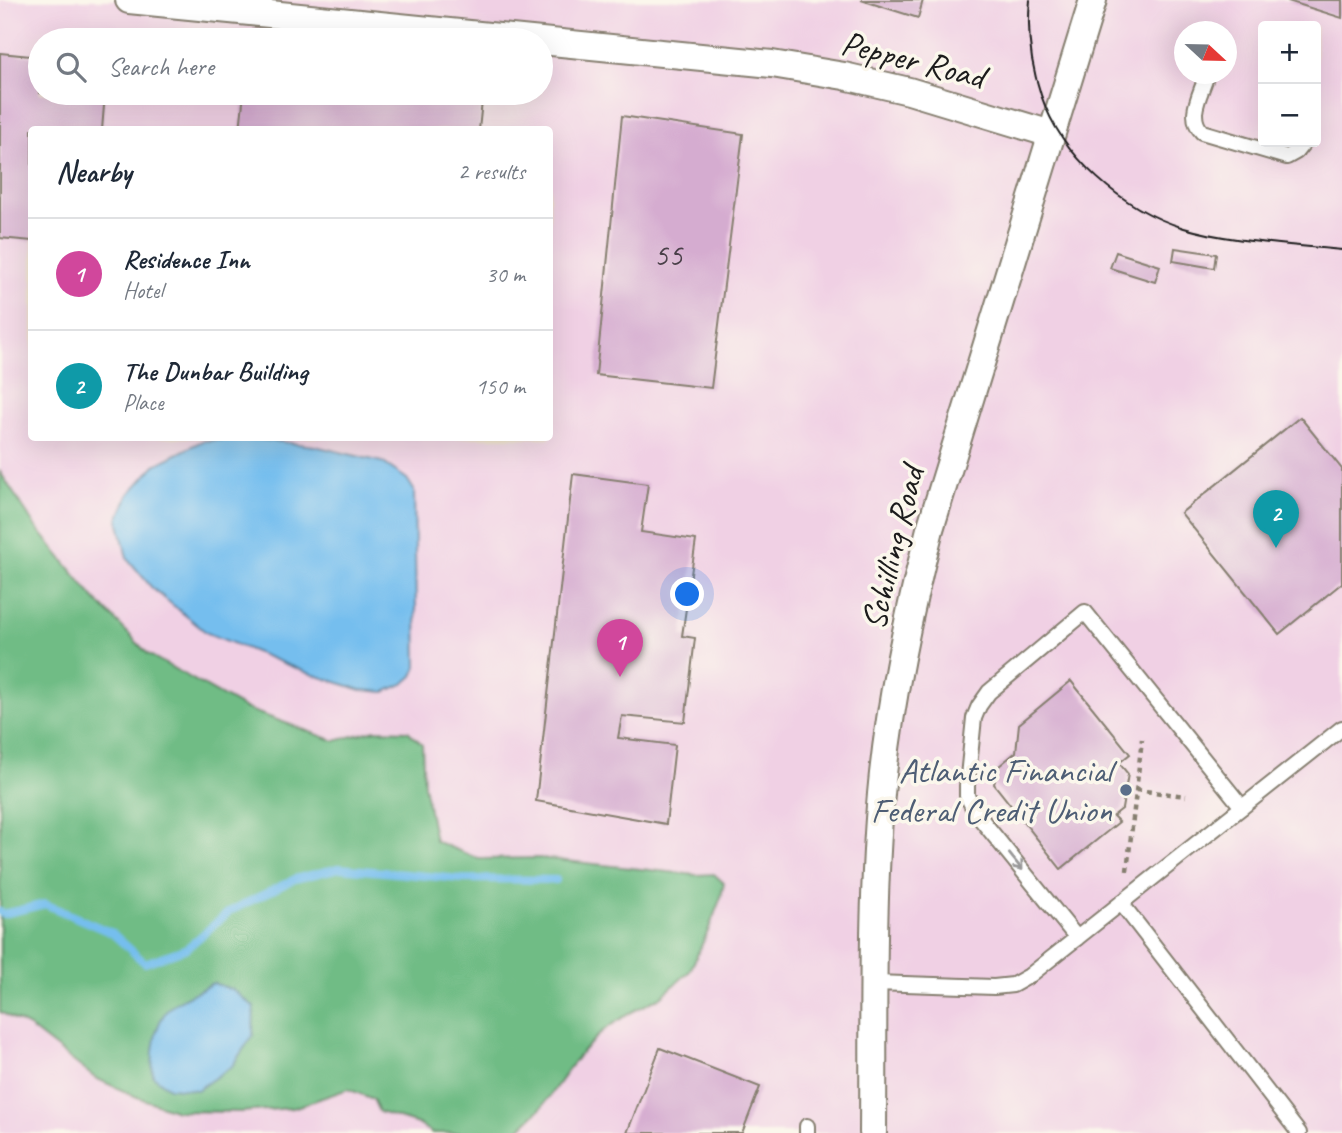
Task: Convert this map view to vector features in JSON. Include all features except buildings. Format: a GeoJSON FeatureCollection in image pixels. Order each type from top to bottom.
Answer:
{"type":"FeatureCollection","features":[{"type":"Feature","properties":{"kind":"street","name":"Pepper Road"},"geometry":{"type":"LineString","coordinates":[[128,0],[410,28]]}},
{"type":"Feature","properties":{"kind":"street","name":"Schilling Road"},"geometry":{"type":"LineString","coordinates":[[873,1133],[874,915],[881,793],[910,608],[940,492],[1093,0]]}},
{"type":"Feature","properties":{"kind":"street","name":"Pepper Road"},"geometry":{"type":"LineString","coordinates":[[553,42],[772,64],[844,76],[909,91],[1051,134]]}},
{"type":"Feature","properties":{"kind":"lane"},"geometry":{"type":"LineString","coordinates":[[1203,84],[1193,113],[1196,126],[1202,132],[1287,157],[1300,147]]}},
{"type":"Feature","properties":{"kind":"lane"},"geometry":{"type":"LineString","coordinates":[[1077,938],[976,813],[967,796],[967,786],[974,718],[979,706],[989,692],[1085,612],[1242,807]]}},
{"type":"Feature","properties":{"kind":"lane"},"geometry":{"type":"LineString","coordinates":[[875,983],[1013,985],[1029,976],[1342,728]]}},
{"type":"Feature","properties":{"kind":"lane"},"geometry":{"type":"LineString","coordinates":[[1121,903],[1299,1133]]}},
{"type":"Feature","properties":{"kind":"path"},"geometry":{"type":"LineString","coordinates":[[1127,870],[1142,739]]}},
{"type":"Feature","properties":{"kind":"path"},"geometry":{"type":"LineString","coordinates":[[1136,790],[1186,796]]}},
{"type":"Feature","properties":{"kind":"shaded area"},"geometry":{"type":"Polygon","coordinates":[[[0,0],[1342,0],[1342,1133],[0,1133],[0,0]]]}},
{"type":"Feature","properties":{"kind":"green space"},"geometry":{"type":"Polygon","coordinates":[[[0,472],[35,526],[95,599],[148,654],[244,708],[335,741],[375,730],[408,731],[422,744],[424,785],[435,841],[479,859],[539,858],[696,875],[714,874],[724,883],[721,897],[690,971],[661,997],[604,1030],[578,1056],[541,1108],[515,1133],[432,1133],[418,1124],[379,1112],[373,1099],[348,1089],[293,1108],[240,1112],[177,1111],[95,1078],[29,1027],[0,1012],[0,472]]]}},
{"type":"Feature","properties":{"kind":"water"},"geometry":{"type":"Polygon","coordinates":[[[202,441],[274,441],[315,446],[382,462],[407,479],[414,490],[417,667],[413,676],[405,683],[385,692],[361,690],[308,673],[207,633],[152,588],[127,558],[118,519],[129,494],[155,465],[202,441]]]}},
{"type":"Feature","properties":{"kind":"water"},"geometry":{"type":"Polygon","coordinates":[[[213,983],[233,990],[254,1007],[253,1035],[232,1066],[197,1090],[169,1088],[153,1076],[153,1047],[158,1027],[167,1010],[174,1004],[213,983]]]}},
{"type":"Feature","properties":{"kind":"waterway"},"geometry":{"type":"LineString","coordinates":[[0,912],[3,914],[45,904],[112,933],[145,963],[187,948],[230,911],[295,879],[339,868],[461,879],[556,880]]}},
{"type":"Feature","properties":{"kind":"tram line"},"geometry":{"type":"LineString","coordinates":[[1030,0],[1032,60],[1041,95],[1063,139],[1097,178],[1138,208],[1184,228],[1243,240],[1342,250]]}},
{"type":"Feature","properties":{"kind":"place","name":"The Dunbar Building"},"geometry":{"type":"Point","coordinates":[1276,548]}},
{"type":"Feature","properties":{"kind":"place","name":"Residence Inn"},"geometry":{"type":"Point","coordinates":[620,677]}},
{"type":"Feature","properties":{"kind":"place","name":"Atlantic Financial Federal Credit Union"},"geometry":{"type":"Point","coordinates":[1126,790]}}]}
